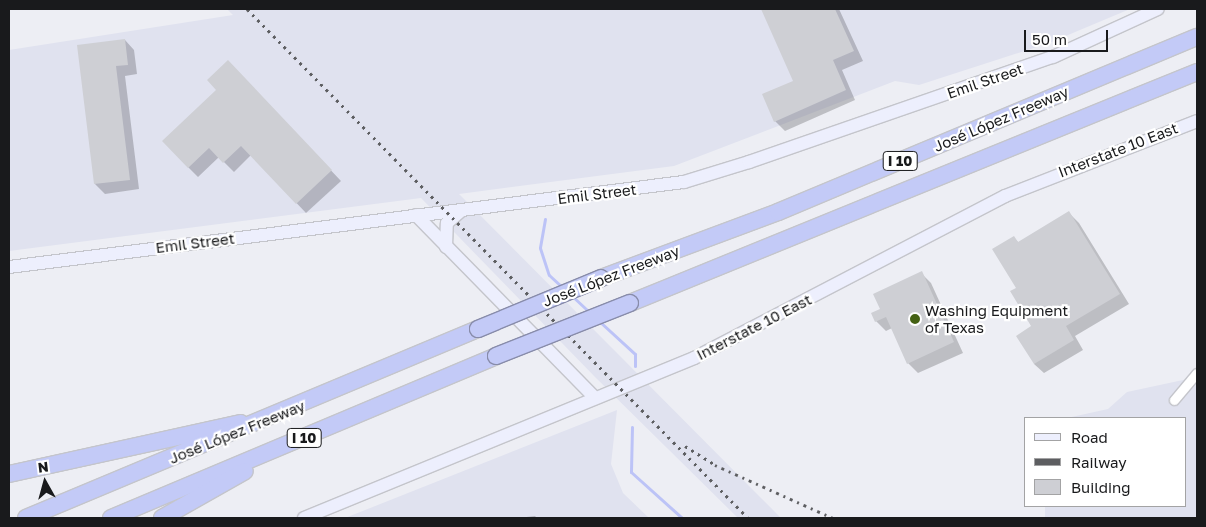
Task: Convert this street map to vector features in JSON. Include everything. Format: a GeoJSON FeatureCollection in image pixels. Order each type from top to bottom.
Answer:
{"type":"FeatureCollection","features":[{"type":"Feature","properties":{"kind":"highway","name":"José López Freeway"},"geometry":{"type":"LineString","coordinates":[[26,518],[279,415],[601,278],[778,212],[1197,37]]}},
{"type":"Feature","properties":{"kind":"highway","name":"José López Freeway"},"geometry":{"type":"LineString","coordinates":[[110,518],[496,356],[1196,73]]}},
{"type":"Feature","properties":{"kind":"highway"},"geometry":{"type":"LineString","coordinates":[[9,474],[279,415]]}},
{"type":"Feature","properties":{"kind":"highway"},"geometry":{"type":"LineString","coordinates":[[162,518],[284,446]]}},
{"type":"Feature","properties":{"kind":"main road","name":"Emil Street"},"geometry":{"type":"LineString","coordinates":[[9,267],[632,190],[709,175],[1053,57],[1158,9]]}},
{"type":"Feature","properties":{"kind":"main road","name":"Interstate 10 East"},"geometry":{"type":"LineString","coordinates":[[304,518],[717,347],[1037,181],[1197,121]]}},
{"type":"Feature","properties":{"kind":"main road"},"geometry":{"type":"LineString","coordinates":[[446,247],[447,223],[462,210]]}},
{"type":"Feature","properties":{"kind":"main road"},"geometry":{"type":"LineString","coordinates":[[416,216],[594,397]]}},
{"type":"Feature","properties":{"kind":"street"},"geometry":{"type":"LineString","coordinates":[[1174,400],[1197,373]]}},
{"type":"Feature","properties":{"kind":"shaded area"},"geometry":{"type":"Polygon","coordinates":[[[227,9],[1130,9],[1049,43],[919,85],[895,81],[674,166],[459,194],[781,518],[738,518],[596,378],[421,198],[9,251],[9,50],[233,15],[227,9]]]}},
{"type":"Feature","properties":{"kind":"shaded area"},"geometry":{"type":"Polygon","coordinates":[[[1197,377],[1197,518],[1045,518],[1045,507],[1186,507],[1186,417],[1072,417],[1108,409],[1127,392],[1197,377]]]}},
{"type":"Feature","properties":{"kind":"shaded area"},"geometry":{"type":"Polygon","coordinates":[[[617,410],[611,464],[623,493],[649,518],[345,518],[617,410]]]}},
{"type":"Feature","properties":{"kind":"building"},"geometry":{"type":"Polygon","coordinates":[[[761,9],[835,9],[854,51],[833,60],[846,90],[774,122],[762,94],[793,81],[761,9]]]}},
{"type":"Feature","properties":{"kind":"building"},"geometry":{"type":"Polygon","coordinates":[[[125,39],[128,65],[116,66],[130,180],[94,184],[77,45],[125,39]]]}},
{"type":"Feature","properties":{"kind":"building"},"geometry":{"type":"Polygon","coordinates":[[[228,60],[332,170],[296,204],[241,146],[223,163],[209,148],[188,168],[162,141],[216,90],[207,80],[228,60]]]}},
{"type":"Feature","properties":{"kind":"building"},"geometry":{"type":"Polygon","coordinates":[[[1069,211],[1120,294],[1066,326],[1074,340],[1034,364],[1016,336],[1031,326],[1010,291],[1016,288],[992,249],[1014,236],[1018,242],[1069,211]]]}},
{"type":"Feature","properties":{"kind":"building","name":"Washing Equipment of Texas"},"geometry":{"type":"Polygon","coordinates":[[[922,271],[954,342],[907,364],[886,317],[875,322],[871,313],[880,309],[873,294],[922,271]]]}},
{"type":"Feature","properties":{"kind":"waterway"},"geometry":{"type":"LineString","coordinates":[[545,219],[540,248],[549,275],[563,288]]}},
{"type":"Feature","properties":{"kind":"waterway"},"geometry":{"type":"LineString","coordinates":[[571,295],[590,313]]}},
{"type":"Feature","properties":{"kind":"waterway"},"geometry":{"type":"LineString","coordinates":[[599,321],[635,354],[635,366]]}},
{"type":"Feature","properties":{"kind":"waterway"},"geometry":{"type":"LineString","coordinates":[[632,427],[631,472],[682,518]]}},
{"type":"Feature","properties":{"kind":"railway"},"geometry":{"type":"LineString","coordinates":[[247,9],[748,518]]}},
{"type":"Feature","properties":{"kind":"railway"},"geometry":{"type":"LineString","coordinates":[[685,446],[715,465],[833,518]]}},
{"type":"Feature","properties":{"kind":"place","name":"Washing Equipment of Texas"},"geometry":{"type":"Point","coordinates":[915,319]}}]}
